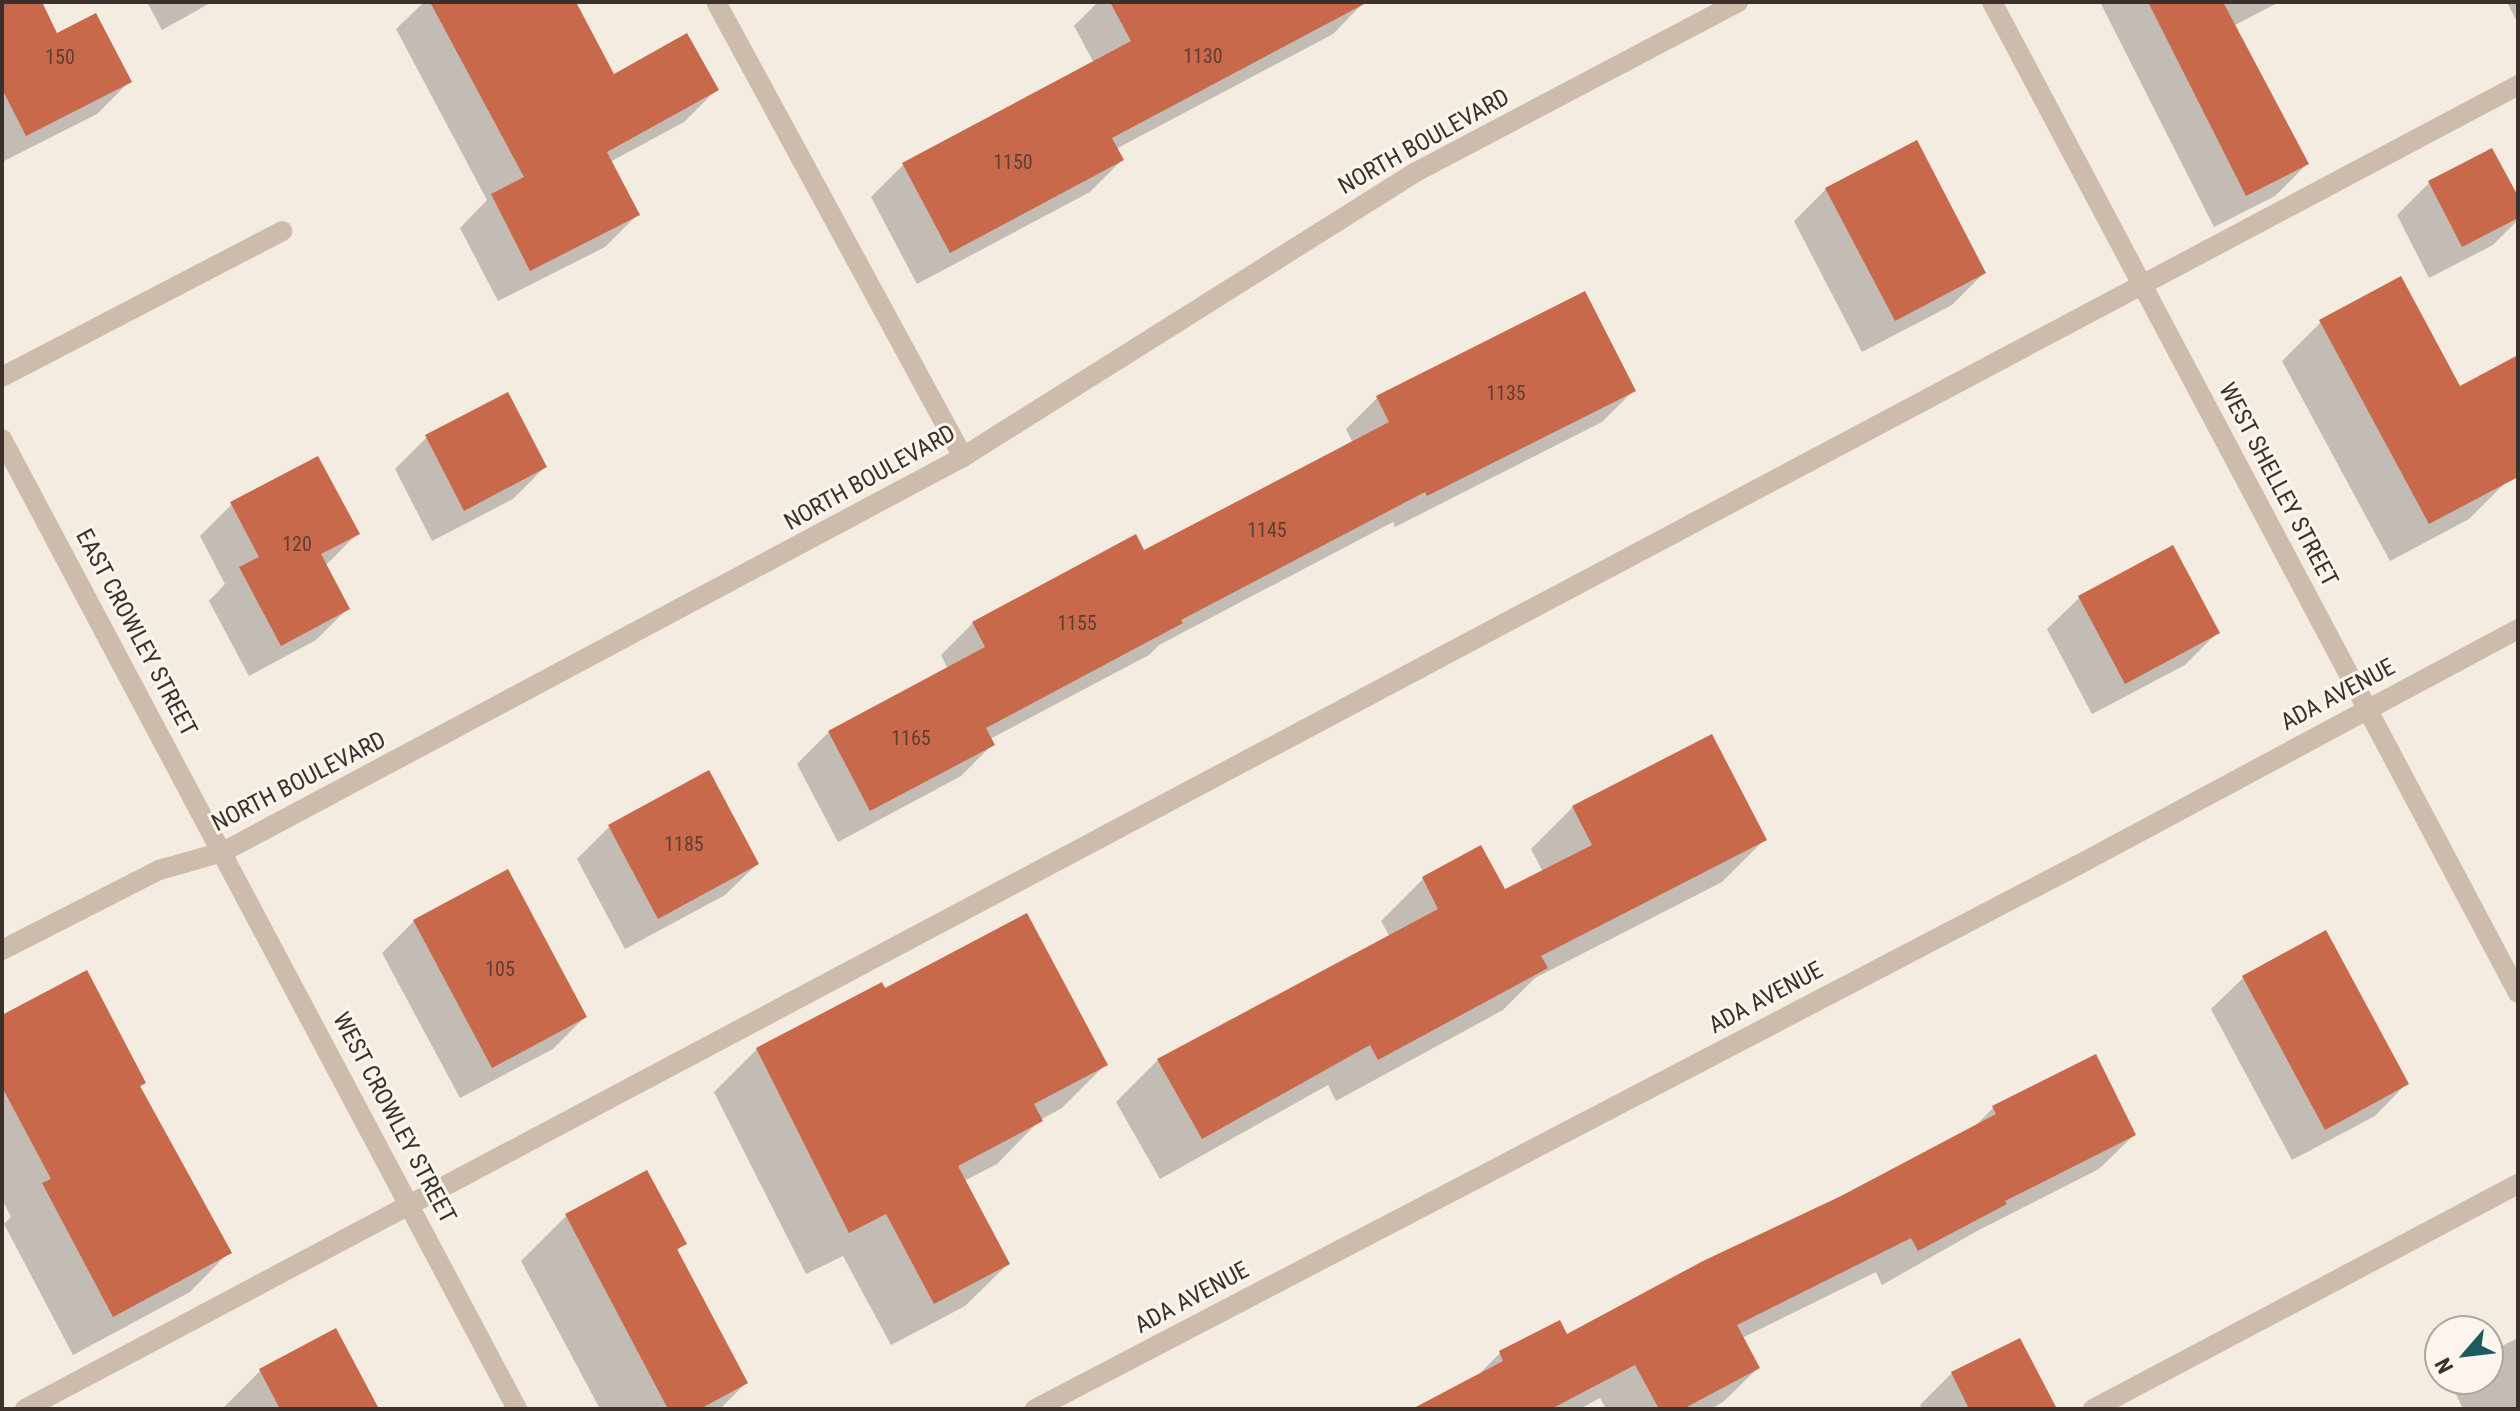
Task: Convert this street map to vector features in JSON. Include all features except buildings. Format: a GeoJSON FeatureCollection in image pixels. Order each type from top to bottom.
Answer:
{"type":"FeatureCollection","features":[{"type":"Feature","properties":{"kind":"street"},"geometry":{"type":"LineString","coordinates":[[716,2],[963,457]]}},
{"type":"Feature","properties":{"kind":"street","name":"NORTH BOULEVARD"},"geometry":{"type":"LineString","coordinates":[[2,950],[159,870],[223,852],[963,457],[1416,172],[1738,2]]}},
{"type":"Feature","properties":{"kind":"street","name":"WEST SHELLEY STREET"},"geometry":{"type":"LineString","coordinates":[[1992,2],[2518,993]]}},
{"type":"Feature","properties":{"kind":"street"},"geometry":{"type":"LineString","coordinates":[[25,1409],[2518,85]]}},
{"type":"Feature","properties":{"kind":"street"},"geometry":{"type":"LineString","coordinates":[[2,377],[282,231]]}},
{"type":"Feature","properties":{"kind":"street","name":"EAST CROWLEY STREET"},"geometry":{"type":"LineString","coordinates":[[2,439],[223,852]]}},
{"type":"Feature","properties":{"kind":"street","name":"ADA AVENUE"},"geometry":{"type":"LineString","coordinates":[[1035,1409],[2050,880],[2518,629]]}},
{"type":"Feature","properties":{"kind":"street","name":"WEST CROWLEY STREET"},"geometry":{"type":"LineString","coordinates":[[223,852],[517,1409]]}},
{"type":"Feature","properties":{"kind":"street"},"geometry":{"type":"LineString","coordinates":[[2093,1409],[2518,1184]]}}]}
